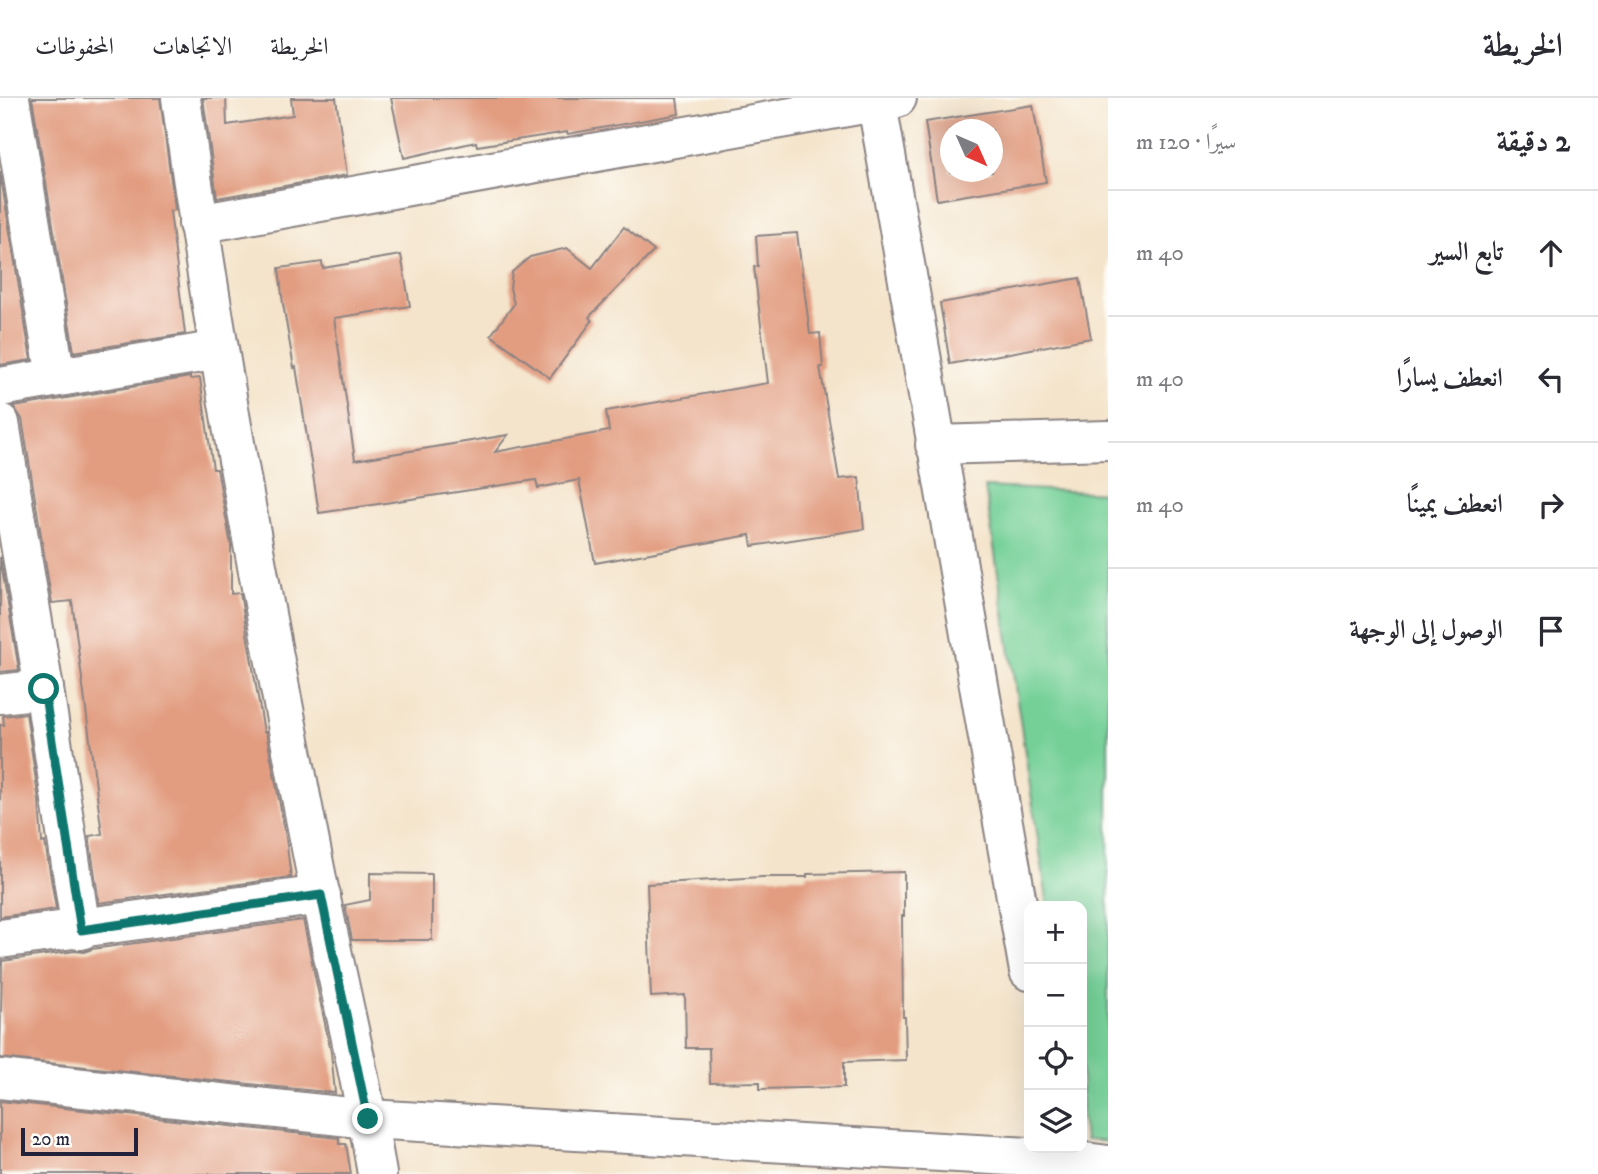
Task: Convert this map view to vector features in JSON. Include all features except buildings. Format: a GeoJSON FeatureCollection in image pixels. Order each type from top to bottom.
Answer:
{"type":"FeatureCollection","features":[{"type":"Feature","properties":{"kind":"street"},"geometry":{"type":"LineString","coordinates":[[10,98],[56,377]]}},
{"type":"Feature","properties":{"kind":"street"},"geometry":{"type":"LineString","coordinates":[[181,98],[198,224],[244,495],[377,1174]]}},
{"type":"Feature","properties":{"kind":"street"},"geometry":{"type":"LineString","coordinates":[[198,224],[883,100],[935,445],[1028,964]]}},
{"type":"Feature","properties":{"kind":"street"},"geometry":{"type":"LineString","coordinates":[[0,387],[219,350]]}},
{"type":"Feature","properties":{"kind":"street"},"geometry":{"type":"LineString","coordinates":[[0,423],[81,930]]}},
{"type":"Feature","properties":{"kind":"street"},"geometry":{"type":"LineString","coordinates":[[935,445],[1108,440]]}},
{"type":"Feature","properties":{"kind":"street"},"geometry":{"type":"LineString","coordinates":[[0,694],[44,689]]}},
{"type":"Feature","properties":{"kind":"street"},"geometry":{"type":"LineString","coordinates":[[0,939],[321,895]]}},
{"type":"Feature","properties":{"kind":"street"},"geometry":{"type":"LineString","coordinates":[[0,1079],[368,1119],[1063,1160],[1108,1165]]}},
{"type":"Feature","properties":{"kind":"green space"},"geometry":{"type":"Polygon","coordinates":[[[985,487],[1108,493],[1108,1142],[1087,1140],[1087,901],[1047,901],[985,487]]]}},
{"type":"Feature","properties":{"kind":"route"},"geometry":{"type":"LineString","coordinates":[[44,689],[81,930],[321,895],[368,1119]]}}]}
